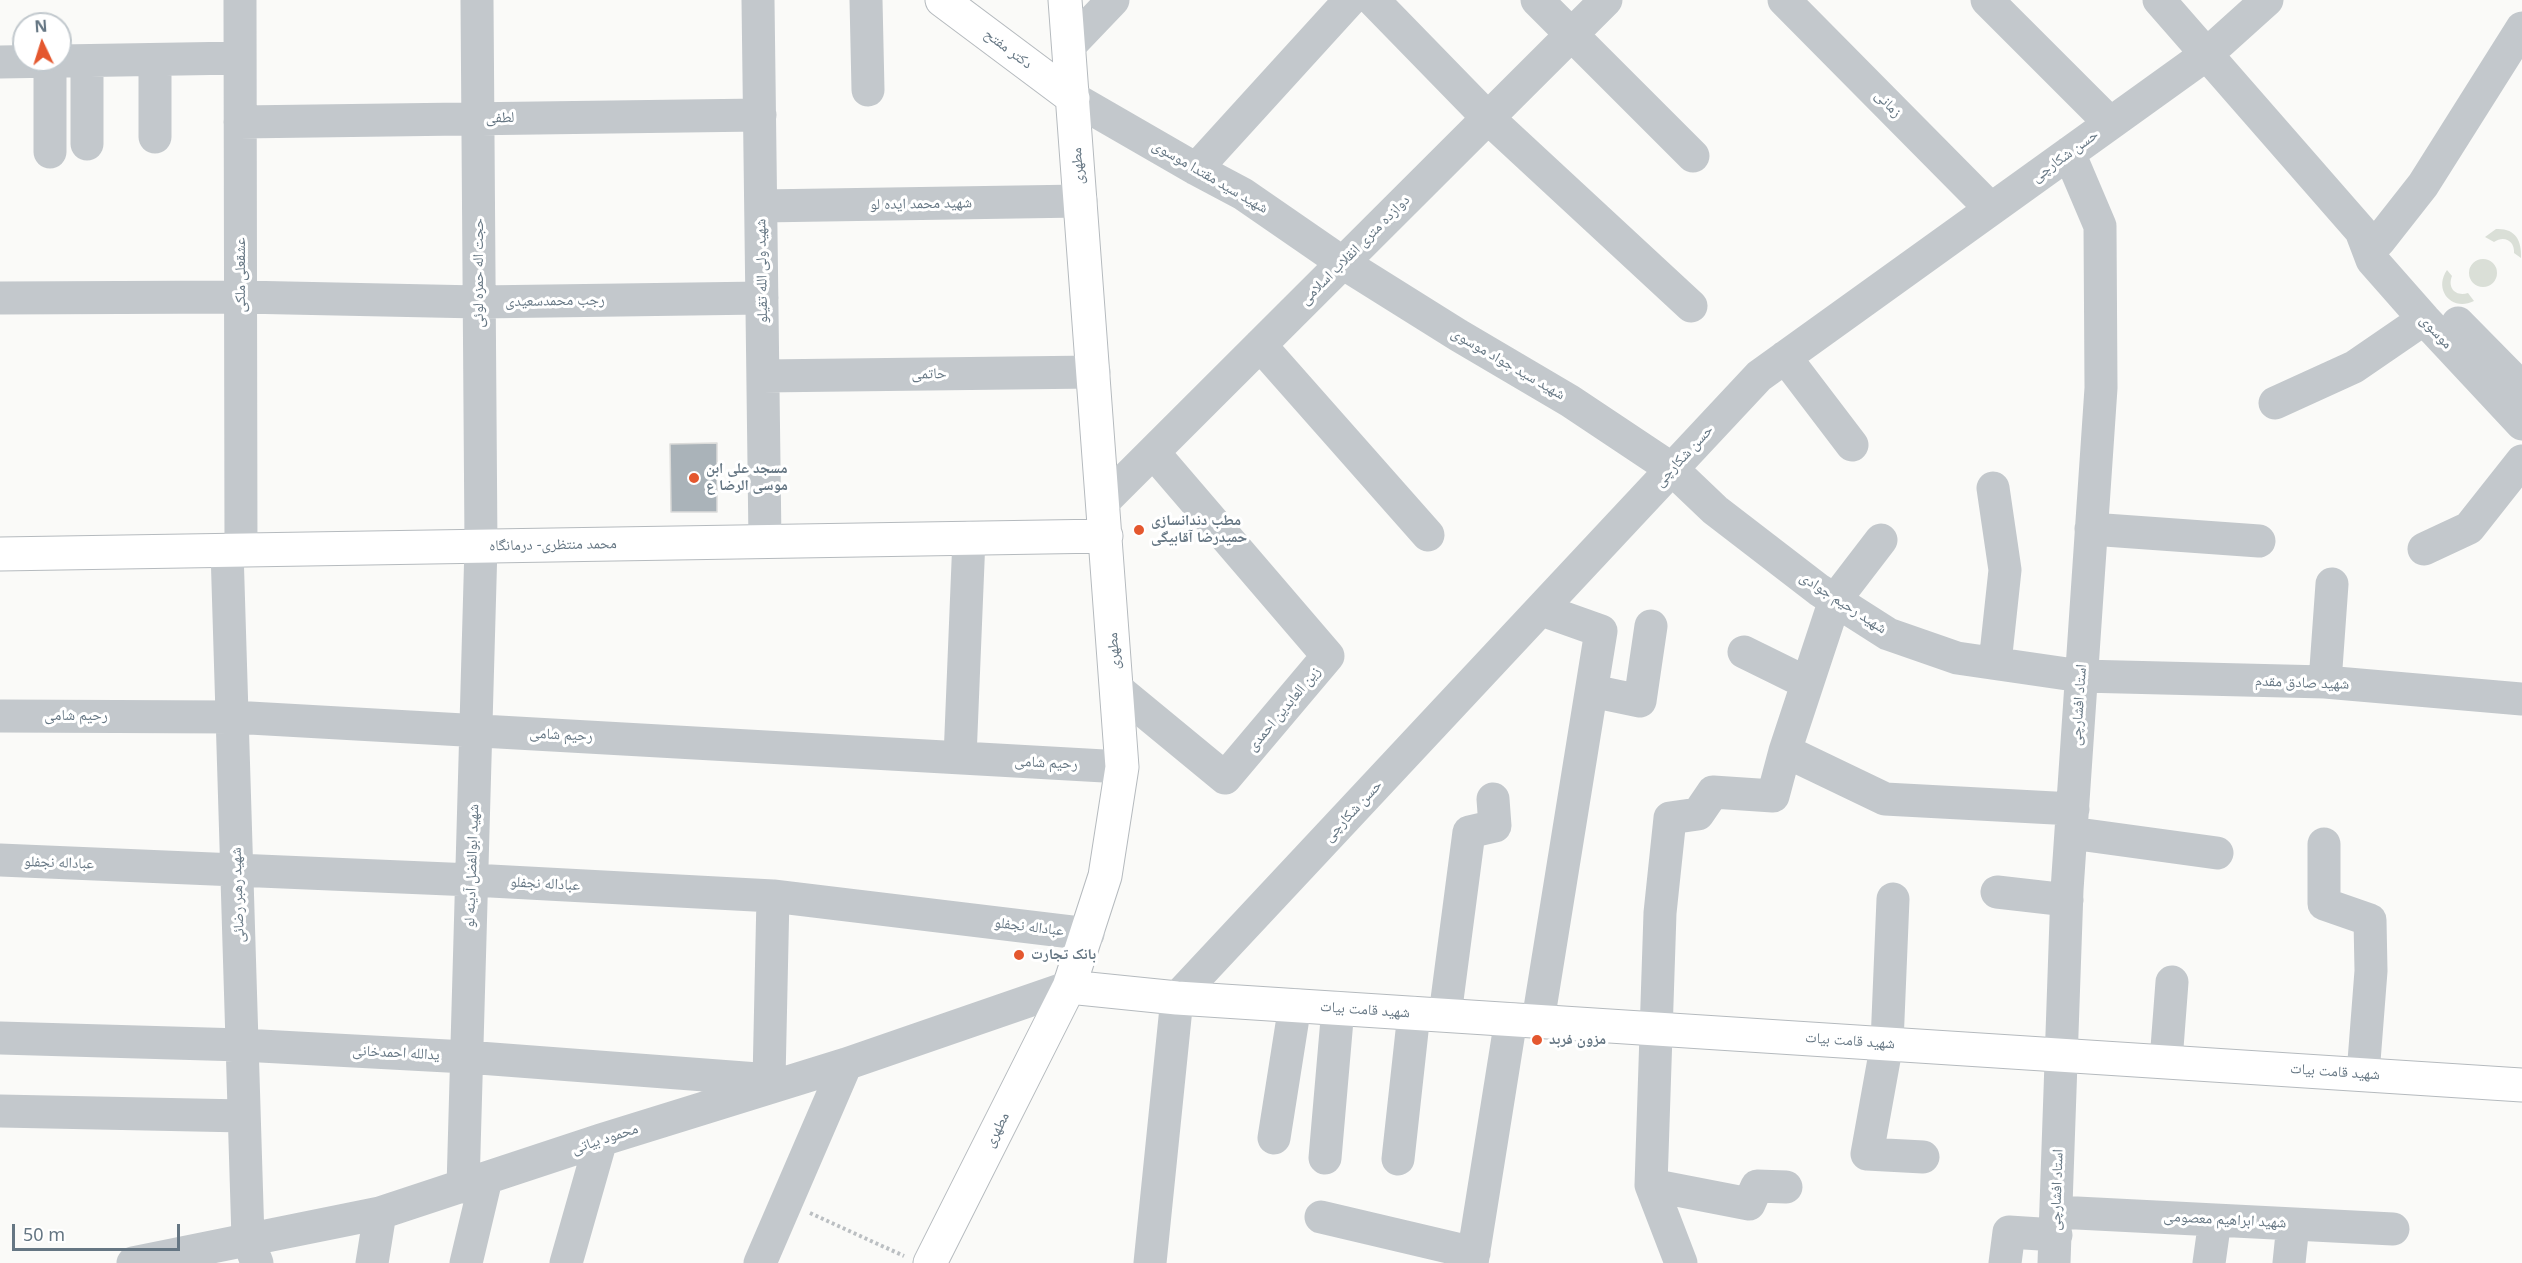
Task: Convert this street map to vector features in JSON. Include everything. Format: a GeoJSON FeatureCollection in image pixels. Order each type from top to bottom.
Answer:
{"type":"FeatureCollection","features":[{"type":"Feature","properties":{"kind":"main road","name":"دکتر مفتح"},"geometry":{"type":"LineString","coordinates":[[942,0],[1073,98]]}},
{"type":"Feature","properties":{"kind":"main road","name":"مطهری"},"geometry":{"type":"LineString","coordinates":[[920,1261],[1069,987],[1105,876],[1122,767],[1065,0]]}},
{"type":"Feature","properties":{"kind":"main road","name":"محمد منتظری- درمانگاه"},"geometry":{"type":"LineString","coordinates":[[0,554],[1106,536]]}},
{"type":"Feature","properties":{"kind":"main road","name":"شهید قامت بیات"},"geometry":{"type":"LineString","coordinates":[[1069,987],[1178,998],[2522,1085]]}},
{"type":"Feature","properties":{"kind":"street","name":"عشقعلی ملکی"},"geometry":{"type":"LineString","coordinates":[[234,550],[241,297],[240,0]]}},
{"type":"Feature","properties":{"kind":"street","name":"حجت اله حمزه لوئی"},"geometry":{"type":"LineString","coordinates":[[477,0],[481,546]]}},
{"type":"Feature","properties":{"kind":"street","name":"شهید ولی الله تقیلو"},"geometry":{"type":"LineString","coordinates":[[758,0],[765,541]]}},
{"type":"Feature","properties":{"kind":"street"},"geometry":{"type":"LineString","coordinates":[[866,0],[868,90]]}},
{"type":"Feature","properties":{"kind":"street"},"geometry":{"type":"LineString","coordinates":[[1069,46],[1113,0]]}},
{"type":"Feature","properties":{"kind":"street"},"geometry":{"type":"LineString","coordinates":[[1196,169],[1350,0]]}},
{"type":"Feature","properties":{"kind":"street"},"geometry":{"type":"LineString","coordinates":[[1373,0],[1488,118],[1691,306]]}},
{"type":"Feature","properties":{"kind":"street"},"geometry":{"type":"LineString","coordinates":[[1536,0],[1693,156]]}},
{"type":"Feature","properties":{"kind":"street","name":"دوازده متری انقلاب اسلامی"},"geometry":{"type":"LineString","coordinates":[[1104,501],[1606,0]]}},
{"type":"Feature","properties":{"kind":"street","name":"زمانی"},"geometry":{"type":"LineString","coordinates":[[1784,0],[1991,209]]}},
{"type":"Feature","properties":{"kind":"street"},"geometry":{"type":"LineString","coordinates":[[1987,0],[2110,123]]}},
{"type":"Feature","properties":{"kind":"street","name":"موسوی"},"geometry":{"type":"LineString","coordinates":[[2159,0],[2370,236],[2522,388]]}},
{"type":"Feature","properties":{"kind":"street","name":"حسن شکارچی"},"geometry":{"type":"LineString","coordinates":[[1178,998],[1759,376],[2207,54],[2267,0]]}},
{"type":"Feature","properties":{"kind":"street"},"geometry":{"type":"LineString","coordinates":[[2370,236],[2423,185],[2522,29]]}},
{"type":"Feature","properties":{"kind":"street"},"geometry":{"type":"LineString","coordinates":[[72,61],[240,58]]}},
{"type":"Feature","properties":{"kind":"street"},"geometry":{"type":"LineString","coordinates":[[155,60],[155,137]]}},
{"type":"Feature","properties":{"kind":"street"},"geometry":{"type":"LineString","coordinates":[[87,61],[87,144]]}},
{"type":"Feature","properties":{"kind":"street"},"geometry":{"type":"LineString","coordinates":[[50,72],[50,152]]}},
{"type":"Feature","properties":{"kind":"street","name":"شهید سید مقتدا موسوی"},"geometry":{"type":"LineString","coordinates":[[1073,98],[1243,194],[1343,263]]}},
{"type":"Feature","properties":{"kind":"street","name":"لطفی"},"geometry":{"type":"LineString","coordinates":[[240,122],[760,115]]}},
{"type":"Feature","properties":{"kind":"street","name":"استاد افشارچی"},"geometry":{"type":"LineString","coordinates":[[2056,1237],[2067,900],[2101,388],[2100,226],[2069,153]]}},
{"type":"Feature","properties":{"kind":"street","name":"شهید محمد ایده لو"},"geometry":{"type":"LineString","coordinates":[[761,206],[1081,201]]}},
{"type":"Feature","properties":{"kind":"street","name":"موسوی"},"geometry":{"type":"LineString","coordinates":[[2370,236],[2372,260],[2522,424]]}},
{"type":"Feature","properties":{"kind":"street","name":"شهید سید جواد موسوی"},"geometry":{"type":"LineString","coordinates":[[1343,263],[1458,335],[1570,400],[1672,469]]}},
{"type":"Feature","properties":{"kind":"street","name":"رجب محمدسعیدی"},"geometry":{"type":"LineString","coordinates":[[0,298],[241,297],[479,302],[762,298]]}},
{"type":"Feature","properties":{"kind":"street"},"geometry":{"type":"LineString","coordinates":[[2274,403],[2354,367],[2424,319]]}},
{"type":"Feature","properties":{"kind":"street"},"geometry":{"type":"LineString","coordinates":[[1260,345],[1428,535]]}},
{"type":"Feature","properties":{"kind":"street"},"geometry":{"type":"LineString","coordinates":[[1785,357],[1852,445]]}},
{"type":"Feature","properties":{"kind":"street","name":"حاتمی"},"geometry":{"type":"LineString","coordinates":[[763,376],[1094,372]]}},
{"type":"Feature","properties":{"kind":"street","name":"زین العابدین احمدی"},"geometry":{"type":"LineString","coordinates":[[1117,689],[1225,778],[1328,656],[1153,452]]}},
{"type":"Feature","properties":{"kind":"street"},"geometry":{"type":"LineString","coordinates":[[2424,549],[2469,528],[2522,461]]}},
{"type":"Feature","properties":{"kind":"street","name":"شهید رحیم جوادی"},"geometry":{"type":"LineString","coordinates":[[1672,469],[1715,510],[1835,600],[1888,634],[1957,658],[2081,676]]}},
{"type":"Feature","properties":{"kind":"street"},"geometry":{"type":"LineString","coordinates":[[1993,488],[2006,570],[1995,663]]}},
{"type":"Feature","properties":{"kind":"street"},"geometry":{"type":"LineString","coordinates":[[2091,529],[2259,541]]}},
{"type":"Feature","properties":{"kind":"street"},"geometry":{"type":"LineString","coordinates":[[960,758],[969,538]]}},
{"type":"Feature","properties":{"kind":"street"},"geometry":{"type":"LineString","coordinates":[[1681,1263],[1651,1185],[1660,913],[1670,818],[1698,814],[1713,792],[1773,796],[1785,751],[1835,600],[1881,540]]}},
{"type":"Feature","properties":{"kind":"street","name":"شهید ابوالفضل آدینه لو"},"geometry":{"type":"LineString","coordinates":[[466,1263],[474,1183],[466,1057],[481,546]]}},
{"type":"Feature","properties":{"kind":"street","name":"شهید رهبر رضائی"},"geometry":{"type":"LineString","coordinates":[[234,550],[232,717],[244,1116],[252,1251]]}},
{"type":"Feature","properties":{"kind":"street"},"geometry":{"type":"LineString","coordinates":[[2325,682],[2332,584]]}},
{"type":"Feature","properties":{"kind":"street"},"geometry":{"type":"LineString","coordinates":[[1321,1218],[1473,1258],[1525,1020],[1592,691],[1601,631],[1542,610]]}},
{"type":"Feature","properties":{"kind":"street"},"geometry":{"type":"LineString","coordinates":[[1592,691],[1640,700],[1651,626]]}},
{"type":"Feature","properties":{"kind":"street"},"geometry":{"type":"LineString","coordinates":[[1744,651],[1807,683]]}},
{"type":"Feature","properties":{"kind":"street","name":"شهید صادق مقدم"},"geometry":{"type":"LineString","coordinates":[[2081,676],[2325,682],[2522,699]]}},
{"type":"Feature","properties":{"kind":"street","name":"رحیم شامی"},"geometry":{"type":"LineString","coordinates":[[0,716],[232,717],[1122,767]]}},
{"type":"Feature","properties":{"kind":"street"},"geometry":{"type":"LineString","coordinates":[[1785,751],[1885,799],[2072,821],[2217,853]]}},
{"type":"Feature","properties":{"kind":"street"},"geometry":{"type":"LineString","coordinates":[[1398,1159],[1470,832],[1495,826],[1493,799]]}},
{"type":"Feature","properties":{"kind":"street"},"geometry":{"type":"LineString","coordinates":[[2324,844],[2324,904],[2370,920],[2371,972],[2363,1074]]}},
{"type":"Feature","properties":{"kind":"street","name":"عباداله نجفلو"},"geometry":{"type":"LineString","coordinates":[[0,861],[472,880],[773,896],[1088,934]]}},
{"type":"Feature","properties":{"kind":"street"},"geometry":{"type":"LineString","coordinates":[[1997,892],[2067,900]]}},
{"type":"Feature","properties":{"kind":"street"},"geometry":{"type":"LineString","coordinates":[[773,896],[780,1080]]}},
{"type":"Feature","properties":{"kind":"street"},"geometry":{"type":"LineString","coordinates":[[1893,899],[1887,1043],[1867,1154],[1923,1157]]}},
{"type":"Feature","properties":{"kind":"street"},"geometry":{"type":"LineString","coordinates":[[2166,1062],[2172,982]]}},
{"type":"Feature","properties":{"kind":"street","name":"محمود بیاتی"},"geometry":{"type":"LineString","coordinates":[[133,1263],[252,1251],[474,1183],[780,1080],[846,1064],[1069,987]]}},
{"type":"Feature","properties":{"kind":"street"},"geometry":{"type":"LineString","coordinates":[[1150,1263],[1178,998]]}},
{"type":"Feature","properties":{"kind":"street"},"geometry":{"type":"LineString","coordinates":[[1274,1138],[1295,1005]]}},
{"type":"Feature","properties":{"kind":"street"},"geometry":{"type":"LineString","coordinates":[[1325,1158],[1338,1008]]}},
{"type":"Feature","properties":{"kind":"street","name":"یدالله احمدخانی"},"geometry":{"type":"LineString","coordinates":[[0,1038],[242,1045],[466,1057],[780,1080]]}},
{"type":"Feature","properties":{"kind":"street"},"geometry":{"type":"LineString","coordinates":[[760,1263],[846,1064]]}},
{"type":"Feature","properties":{"kind":"street"},"geometry":{"type":"LineString","coordinates":[[0,1111],[244,1116]]}},
{"type":"Feature","properties":{"kind":"street"},"geometry":{"type":"LineString","coordinates":[[566,1263],[601,1140]]}},
{"type":"Feature","properties":{"kind":"street"},"geometry":{"type":"LineString","coordinates":[[1651,1185],[1749,1204],[1757,1186],[1786,1187]]}},
{"type":"Feature","properties":{"kind":"street"},"geometry":{"type":"LineString","coordinates":[[372,1263],[380,1213]]}},
{"type":"Feature","properties":{"kind":"street"},"geometry":{"type":"LineString","coordinates":[[2209,1263],[2214,1220]]}},
{"type":"Feature","properties":{"kind":"street","name":"شهید ابراهیم معصومی"},"geometry":{"type":"LineString","coordinates":[[2005,1263],[2009,1232],[2056,1237],[2214,1220],[2393,1229]]}},
{"type":"Feature","properties":{"kind":"street"},"geometry":{"type":"LineString","coordinates":[[2289,1263],[2293,1224]]}},
{"type":"Feature","properties":{"kind":"path"},"geometry":{"type":"LineString","coordinates":[[787,1203],[920,1261]]}},
{"type":"Feature","properties":{"kind":"shaded area"},"geometry":{"type":"Polygon","coordinates":[[[2496,229],[2503,229],[2516,236],[2519,241],[2521,258],[2514,253],[2513,245],[2508,240],[2501,239],[2494,242],[2485,237],[2496,229]]]}},
{"type":"Feature","properties":{"kind":"shaded area"},"geometry":{"type":"Polygon","coordinates":[[[2483,259],[2493,263],[2497,273],[2493,283],[2483,287],[2473,283],[2469,273],[2473,263],[2483,259]]]}},
{"type":"Feature","properties":{"kind":"shaded area"},"geometry":{"type":"Polygon","coordinates":[[[2447,270],[2452,276],[2451,284],[2456,293],[2468,293],[2474,301],[2459,304],[2447,297],[2442,285],[2447,270]]]}},
{"type":"Feature","properties":{"kind":"building","name":"مسجد علی ابن موسی الرضا ع"},"geometry":{"type":"Polygon","coordinates":[[[717,443],[717,512],[671,512],[670,444],[717,443]]]}},
{"type":"Feature","properties":{"kind":"place","name":"مسجد علی ابن موسی الرضا ع"},"geometry":{"type":"Point","coordinates":[694,478]}},
{"type":"Feature","properties":{"kind":"place","name":"مطب دندانسازی حمیدرضا آقابیگی"},"geometry":{"type":"Point","coordinates":[1139,530]}},
{"type":"Feature","properties":{"kind":"place","name":"بانک تجارت"},"geometry":{"type":"Point","coordinates":[1019,955]}},
{"type":"Feature","properties":{"kind":"place","name":"مزون فربد"},"geometry":{"type":"Point","coordinates":[1537,1040]}}]}
